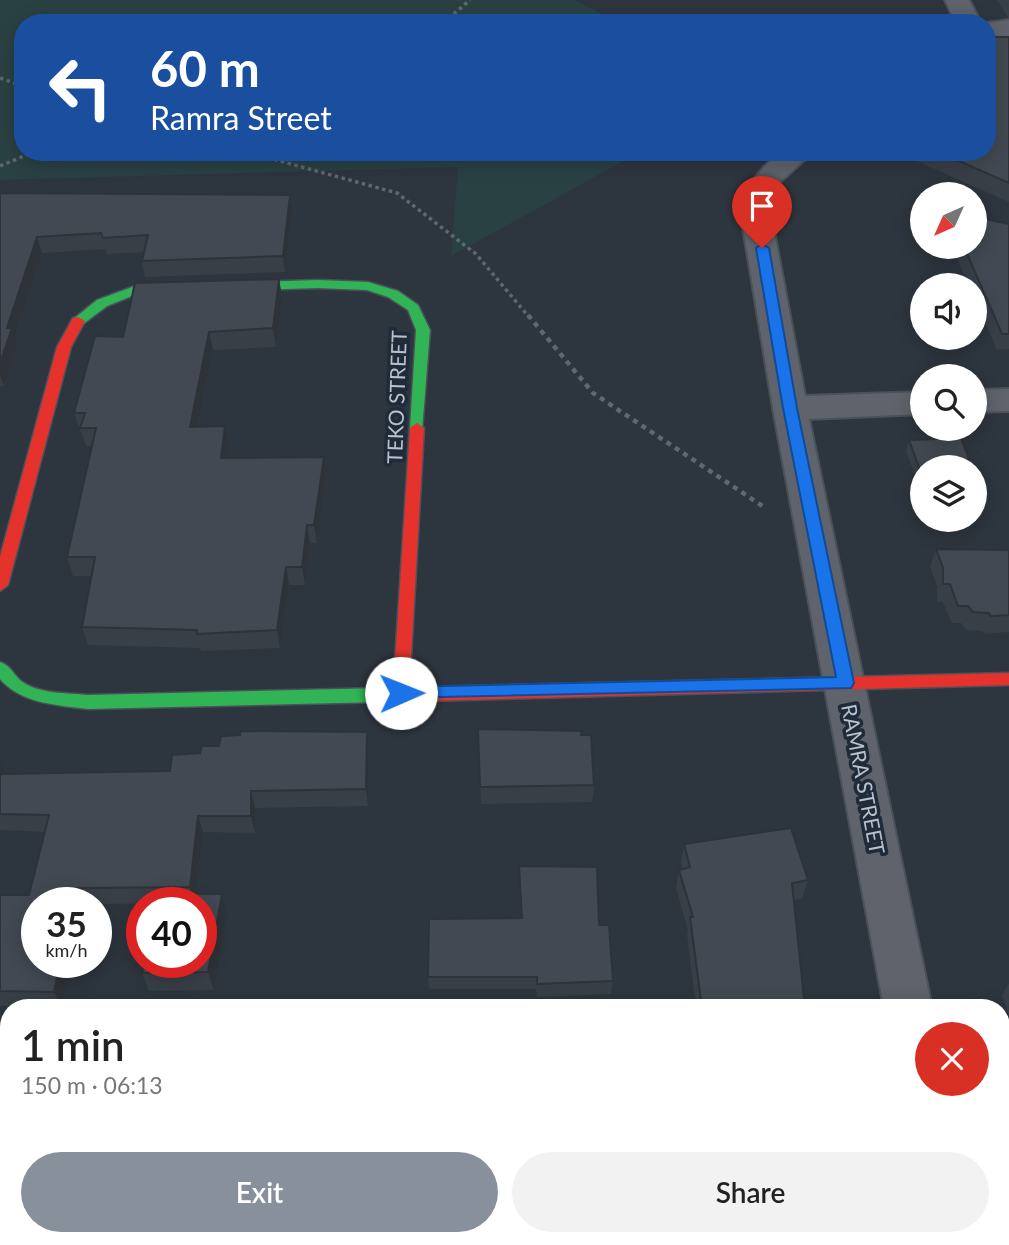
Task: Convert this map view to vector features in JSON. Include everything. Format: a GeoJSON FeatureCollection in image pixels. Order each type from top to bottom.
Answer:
{"type":"FeatureCollection","features":[{"type":"Feature","properties":{"kind":"street","name":"RAMRA STREET"},"geometry":{"type":"LineString","coordinates":[[787,161],[771,173],[759,192],[756,215],[790,408],[906,999]]}},
{"type":"Feature","properties":{"kind":"street","name":"TEKO STREET"},"geometry":{"type":"LineString","coordinates":[[0,585],[64,347],[78,321],[102,303],[135,290],[318,284],[368,286],[393,294],[413,308],[423,330],[401,693]]}},
{"type":"Feature","properties":{"kind":"street"},"geometry":{"type":"LineString","coordinates":[[987,401],[1009,400]]}},
{"type":"Feature","properties":{"kind":"street"},"geometry":{"type":"LineString","coordinates":[[790,408],[910,403]]}},
{"type":"Feature","properties":{"kind":"street"},"geometry":{"type":"LineString","coordinates":[[0,668],[16,685],[41,696],[88,702],[1009,679]]}},
{"type":"Feature","properties":{"kind":"path"},"geometry":{"type":"LineString","coordinates":[[454,14],[470,0]]}},
{"type":"Feature","properties":{"kind":"path"},"geometry":{"type":"LineString","coordinates":[[280,161],[397,193],[476,254],[593,393],[817,542]]}},
{"type":"Feature","properties":{"kind":"green space"},"geometry":{"type":"Polygon","coordinates":[[[0,0],[575,0],[603,14],[14,14],[14,161],[624,161],[451,256],[458,167],[0,180],[0,0]]]}},
{"type":"Feature","properties":{"kind":"building"},"geometry":{"type":"Polygon","coordinates":[[[996,37],[1009,37],[1009,183],[959,161],[996,161],[996,37]]]}},
{"type":"Feature","properties":{"kind":"building"},"geometry":{"type":"Polygon","coordinates":[[[0,193],[290,195],[283,256],[142,261],[148,235],[103,238],[101,233],[37,237],[7,328],[12,328],[0,363],[0,193]]]}},
{"type":"Feature","properties":{"kind":"building"},"geometry":{"type":"Polygon","coordinates":[[[987,219],[1009,224],[1009,334],[1002,334],[987,300],[987,273],[975,273],[969,259],[987,259],[987,219]]]}},
{"type":"Feature","properties":{"kind":"building"},"geometry":{"type":"Polygon","coordinates":[[[279,279],[273,328],[209,332],[190,427],[225,426],[221,458],[324,457],[314,525],[307,525],[302,567],[286,567],[277,630],[197,634],[197,630],[82,627],[95,557],[67,557],[96,428],[80,428],[85,413],[74,413],[95,336],[123,337],[135,283],[279,279]]]}},
{"type":"Feature","properties":{"kind":"building"},"geometry":{"type":"Polygon","coordinates":[[[909,440],[962,441],[967,455],[914,455],[909,440]]]}},
{"type":"Feature","properties":{"kind":"building"},"geometry":{"type":"Polygon","coordinates":[[[936,549],[1009,550],[1009,615],[991,616],[989,613],[973,612],[968,606],[958,606],[950,584],[943,584],[943,568],[936,549]]]}},
{"type":"Feature","properties":{"kind":"building"},"geometry":{"type":"Polygon","coordinates":[[[478,729],[582,731],[581,735],[591,735],[594,785],[480,787],[478,729]]]}},
{"type":"Feature","properties":{"kind":"building"},"geometry":{"type":"Polygon","coordinates":[[[240,731],[367,732],[366,789],[251,791],[251,816],[198,816],[190,887],[31,887],[49,815],[0,814],[0,774],[170,771],[172,755],[200,753],[202,746],[219,746],[221,736],[240,735],[240,731]]]}},
{"type":"Feature","properties":{"kind":"building"},"geometry":{"type":"Polygon","coordinates":[[[791,828],[808,880],[792,883],[804,999],[701,999],[690,917],[693,917],[679,870],[690,867],[684,844],[791,828]]]}},
{"type":"Feature","properties":{"kind":"building"},"geometry":{"type":"Polygon","coordinates":[[[519,866],[597,867],[599,925],[609,925],[613,981],[537,984],[537,977],[428,977],[429,919],[522,918],[519,866]]]}},
{"type":"Feature","properties":{"kind":"building"},"geometry":{"type":"Polygon","coordinates":[[[217,894],[222,894],[217,922],[217,894]]]}},
{"type":"Feature","properties":{"kind":"building"},"geometry":{"type":"Polygon","coordinates":[[[0,895],[21,895],[21,978],[57,978],[54,992],[0,991],[0,895]]]}},
{"type":"Feature","properties":{"kind":"traffic: fast"},"geometry":{"type":"LineString","coordinates":[[78,321],[102,303],[135,290],[318,284],[368,286],[393,294],[413,308],[423,330],[417,428]]}},
{"type":"Feature","properties":{"kind":"traffic: fast"},"geometry":{"type":"LineString","coordinates":[[0,668],[16,686],[41,696],[88,702],[426,694]]}},
{"type":"Feature","properties":{"kind":"traffic: jam"},"geometry":{"type":"LineString","coordinates":[[0,585],[64,347],[78,321]]}},
{"type":"Feature","properties":{"kind":"traffic: jam"},"geometry":{"type":"LineString","coordinates":[[401,693],[417,428]]}},
{"type":"Feature","properties":{"kind":"traffic: jam"},"geometry":{"type":"LineString","coordinates":[[426,694],[1009,679]]}},
{"type":"Feature","properties":{"kind":"route"},"geometry":{"type":"LineString","coordinates":[[401,693],[846,683],[790,408],[762,248]]}}]}
